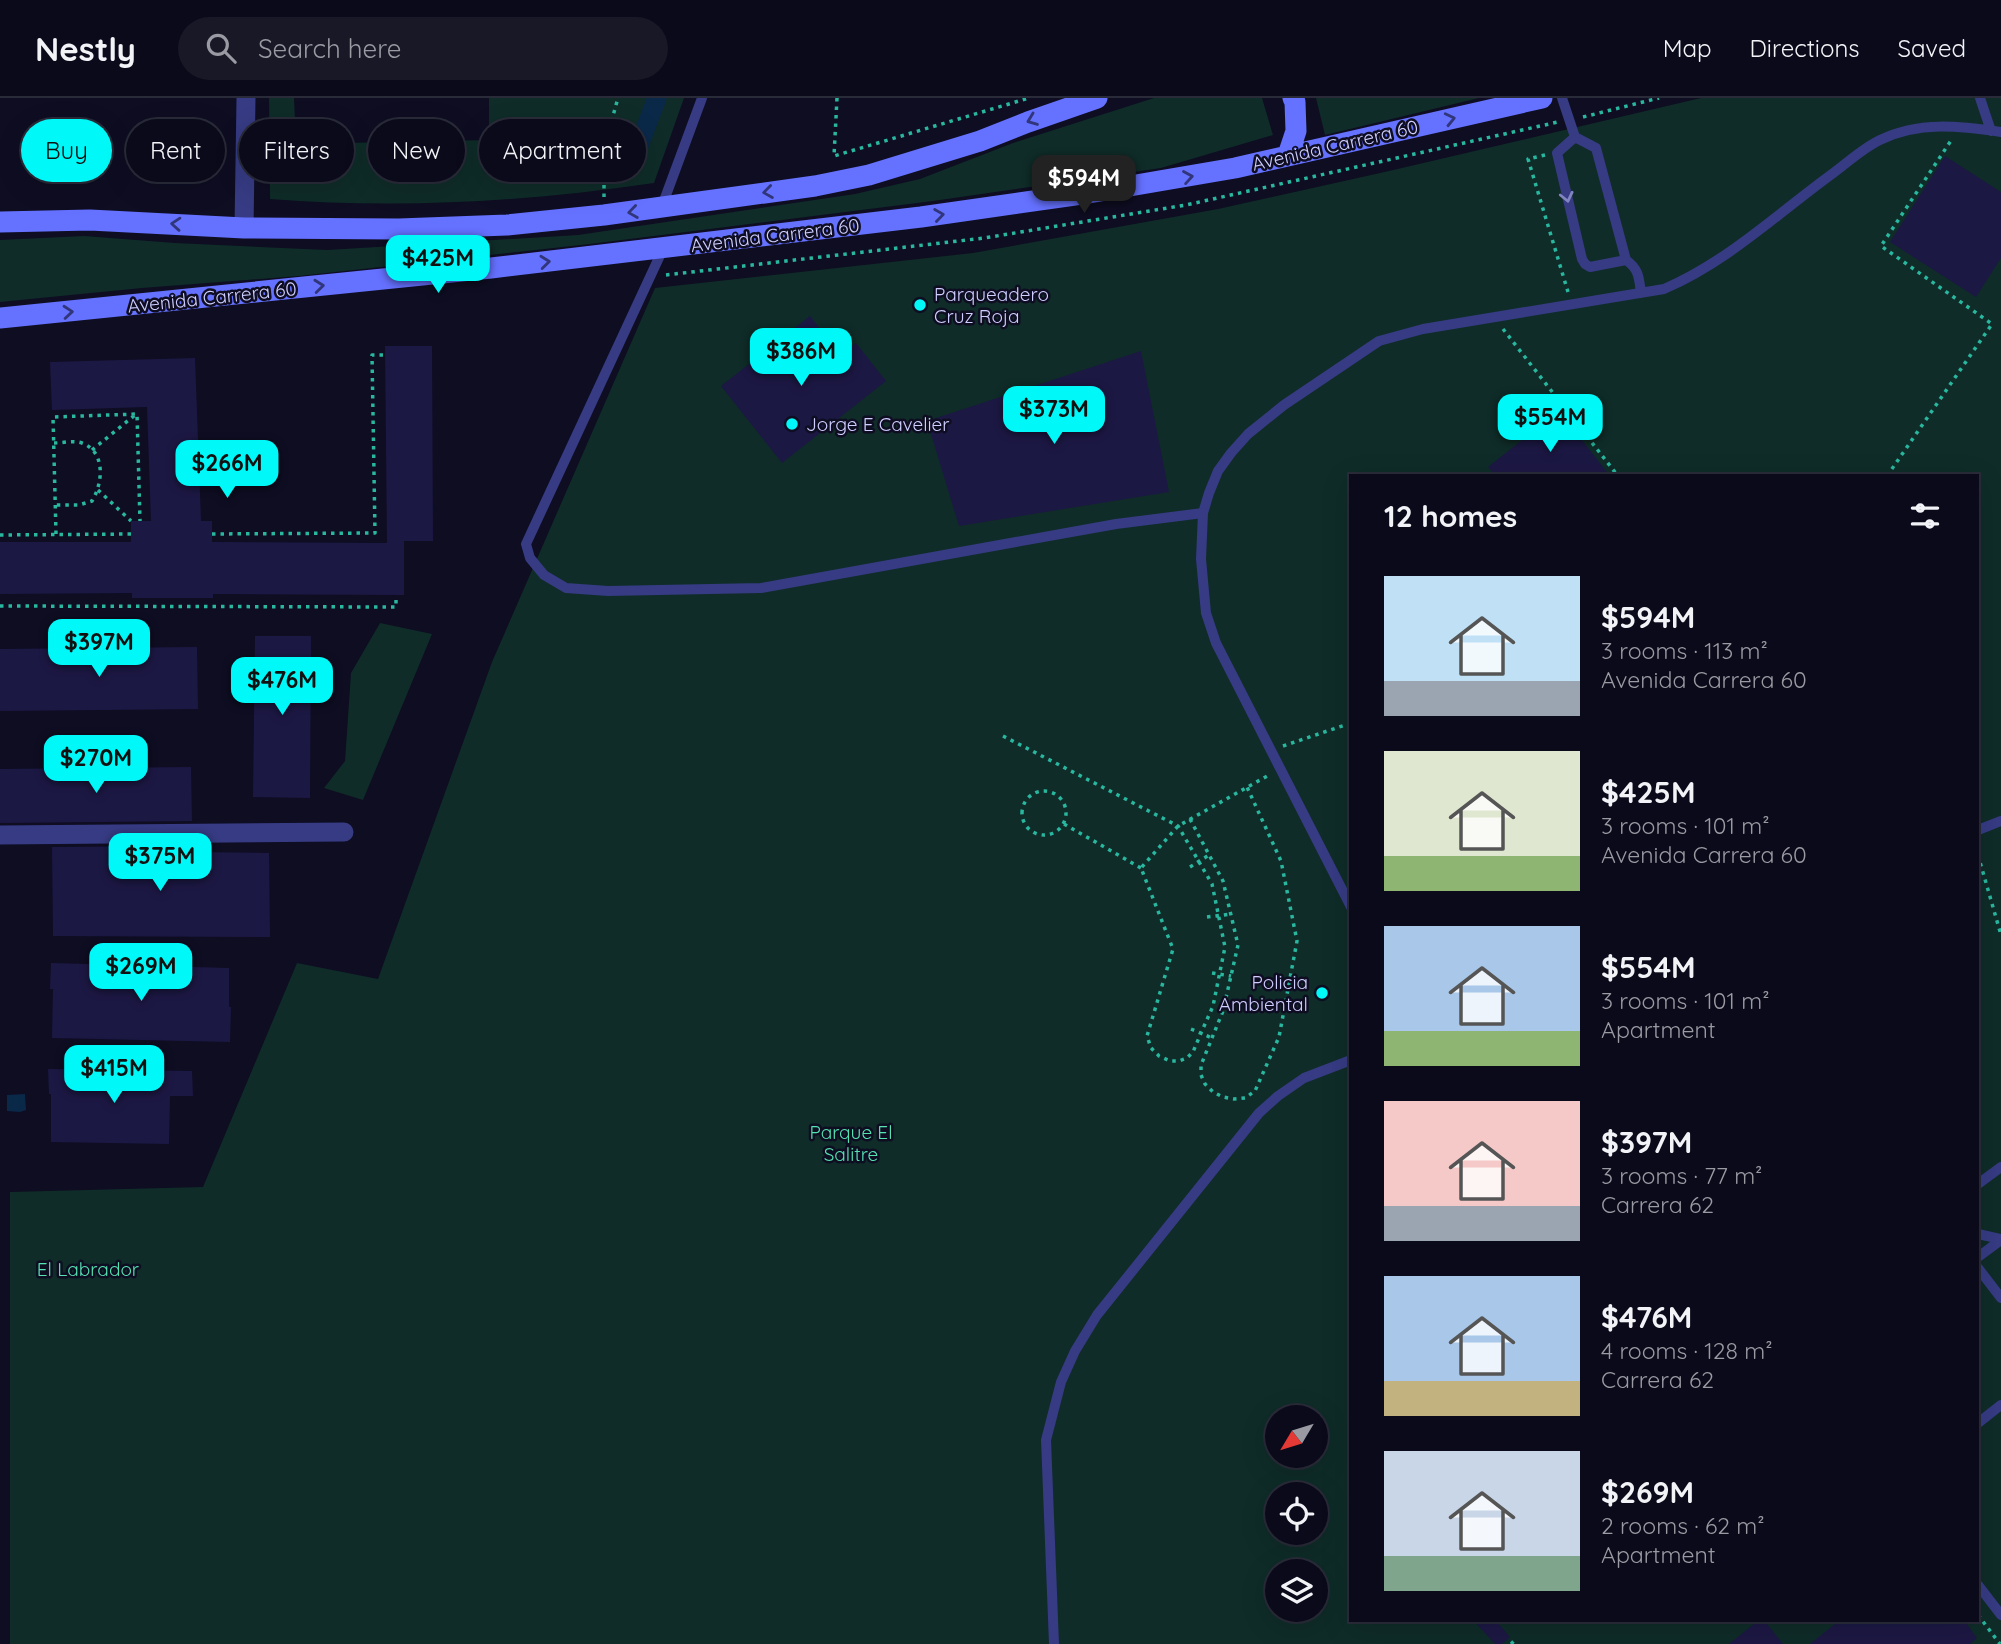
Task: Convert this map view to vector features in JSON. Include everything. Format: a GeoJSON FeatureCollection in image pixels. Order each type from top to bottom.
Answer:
{"type":"FeatureCollection","features":[{"type":"Feature","properties":{"kind":"main road"},"geometry":{"type":"LineString","coordinates":[[0,222],[90,220],[244,228],[399,229],[507,225],[662,208],[815,186],[869,175],[981,141],[1097,98]]}},
{"type":"Feature","properties":{"kind":"main road"},"geometry":{"type":"LineString","coordinates":[[1288,155],[1296,131],[1293,98]]}},
{"type":"Feature","properties":{"kind":"main road","name":"Avenida Carrera 60"},"geometry":{"type":"LineString","coordinates":[[0,318],[663,249],[1089,193],[1235,168],[1542,98]]}},
{"type":"Feature","properties":{"kind":"street"},"geometry":{"type":"LineString","coordinates":[[244,228],[246,98]]}},
{"type":"Feature","properties":{"kind":"street"},"geometry":{"type":"LineString","coordinates":[[0,835],[344,832]]}},
{"type":"Feature","properties":{"kind":"lane"},"geometry":{"type":"LineString","coordinates":[[662,208],[702,98]]}},
{"type":"Feature","properties":{"kind":"lane"},"geometry":{"type":"LineString","coordinates":[[1562,98],[1575,138],[1597,148],[1626,260],[1638,272],[1642,293]]}},
{"type":"Feature","properties":{"kind":"lane"},"geometry":{"type":"LineString","coordinates":[[1980,98],[1996,132]]}},
{"type":"Feature","properties":{"kind":"lane"},"geometry":{"type":"LineString","coordinates":[[1349,903],[1216,643],[1206,613],[1201,559],[1203,513],[1218,471],[1248,434],[1284,405],[1379,341],[1423,329],[1664,289],[1699,273],[1730,253],[1879,140],[1941,125],[1996,132]]}},
{"type":"Feature","properties":{"kind":"lane"},"geometry":{"type":"LineString","coordinates":[[1575,138],[1557,153],[1581,259],[1590,267],[1626,260]]}},
{"type":"Feature","properties":{"kind":"lane"},"geometry":{"type":"LineString","coordinates":[[663,249],[526,544],[530,558],[544,575],[566,587],[608,591],[761,588],[1116,524],[1203,513]]}},
{"type":"Feature","properties":{"kind":"lane"},"geometry":{"type":"LineString","coordinates":[[1979,830],[2001,821]]}},
{"type":"Feature","properties":{"kind":"lane"},"geometry":{"type":"LineString","coordinates":[[1054,1644],[1046,1440],[1061,1382],[1075,1350],[1097,1315],[1259,1114],[1278,1096],[1304,1078],[1349,1061]]}},
{"type":"Feature","properties":{"kind":"lane"},"geometry":{"type":"LineString","coordinates":[[1979,1183],[2001,1167]]}},
{"type":"Feature","properties":{"kind":"lane"},"geometry":{"type":"LineString","coordinates":[[1979,1234],[2001,1239]]}},
{"type":"Feature","properties":{"kind":"lane"},"geometry":{"type":"LineString","coordinates":[[1979,1255],[2001,1239]]}},
{"type":"Feature","properties":{"kind":"lane"},"geometry":{"type":"LineString","coordinates":[[1979,1269],[2001,1298]]}},
{"type":"Feature","properties":{"kind":"lane"},"geometry":{"type":"LineString","coordinates":[[1979,1422],[2001,1405]]}},
{"type":"Feature","properties":{"kind":"lane"},"geometry":{"type":"LineString","coordinates":[[1979,1586],[2001,1615]]}},
{"type":"Feature","properties":{"kind":"path"},"geometry":{"type":"LineString","coordinates":[[604,199],[604,148],[618,98]]}},
{"type":"Feature","properties":{"kind":"path"},"geometry":{"type":"LineString","coordinates":[[837,98],[834,156],[1029,98]]}},
{"type":"Feature","properties":{"kind":"path"},"geometry":{"type":"LineString","coordinates":[[1888,474],[1992,324],[1881,246],[1961,126]]}},
{"type":"Feature","properties":{"kind":"path"},"geometry":{"type":"LineString","coordinates":[[1557,153],[1528,159],[1571,304]]}},
{"type":"Feature","properties":{"kind":"path"},"geometry":{"type":"LineString","coordinates":[[1494,318],[1616,474]]}},
{"type":"Feature","properties":{"kind":"path"},"geometry":{"type":"LineString","coordinates":[[375,542],[372,355],[385,355]]}},
{"type":"Feature","properties":{"kind":"path"},"geometry":{"type":"LineString","coordinates":[[56,534],[53,417],[137,414]]}},
{"type":"Feature","properties":{"kind":"path"},"geometry":{"type":"LineString","coordinates":[[92,451],[137,414]]}},
{"type":"Feature","properties":{"kind":"path"},"geometry":{"type":"LineString","coordinates":[[137,414],[140,521]]}},
{"type":"Feature","properties":{"kind":"path"},"geometry":{"type":"LineString","coordinates":[[54,443],[81,443],[92,451],[100,465],[101,474],[98,490],[92,501],[85,504],[55,505]]}},
{"type":"Feature","properties":{"kind":"path"},"geometry":{"type":"LineString","coordinates":[[98,490],[131,521]]}},
{"type":"Feature","properties":{"kind":"path"},"geometry":{"type":"LineString","coordinates":[[212,534],[375,533]]}},
{"type":"Feature","properties":{"kind":"path"},"geometry":{"type":"LineString","coordinates":[[0,535],[131,534]]}},
{"type":"Feature","properties":{"kind":"path"},"geometry":{"type":"LineString","coordinates":[[0,606],[396,607],[396,595]]}},
{"type":"Feature","properties":{"kind":"path"},"geometry":{"type":"LineString","coordinates":[[1270,751],[1349,724]]}},
{"type":"Feature","properties":{"kind":"path"},"geometry":{"type":"LineString","coordinates":[[1003,736],[1178,826],[1212,884],[1225,947],[1213,1006],[1193,1052],[1187,1058],[1170,1061],[1159,1056],[1151,1048],[1147,1036],[1173,949],[1141,868],[1064,824]]}},
{"type":"Feature","properties":{"kind":"path"},"geometry":{"type":"LineString","coordinates":[[1141,868],[1178,826],[1280,769]]}},
{"type":"Feature","properties":{"kind":"path"},"geometry":{"type":"LineString","coordinates":[[1190,819],[1223,881],[1238,945],[1223,1011],[1201,1065],[1201,1075],[1213,1092],[1223,1097],[1245,1098],[1258,1085],[1279,1037],[1297,941],[1281,860],[1247,787]]}},
{"type":"Feature","properties":{"kind":"path"},"geometry":{"type":"LineString","coordinates":[[1034,793],[1054,793],[1064,803],[1064,824],[1053,834],[1038,834],[1026,825],[1023,818],[1024,804],[1034,793]]}},
{"type":"Feature","properties":{"kind":"path"},"geometry":{"type":"LineString","coordinates":[[1190,867],[1209,855]]}},
{"type":"Feature","properties":{"kind":"path"},"geometry":{"type":"LineString","coordinates":[[1979,858],[2001,935]]}},
{"type":"Feature","properties":{"kind":"path"},"geometry":{"type":"LineString","coordinates":[[1207,917],[1231,914]]}},
{"type":"Feature","properties":{"kind":"path"},"geometry":{"type":"LineString","coordinates":[[1212,973],[1231,976]]}},
{"type":"Feature","properties":{"kind":"path"},"geometry":{"type":"LineString","coordinates":[[1191,1029],[1212,1038]]}},
{"type":"Feature","properties":{"kind":"path"},"geometry":{"type":"LineString","coordinates":[[1979,1616],[2000,1644]]}},
{"type":"Feature","properties":{"kind":"green space"},"geometry":{"type":"Polygon","coordinates":[[[269,98],[294,98],[295,119],[269,119],[269,98]]]}},
{"type":"Feature","properties":{"kind":"green space"},"geometry":{"type":"Polygon","coordinates":[[[489,98],[684,98],[654,183],[558,195],[462,202],[366,203],[270,199],[270,182],[354,182],[354,143],[368,143],[368,182],[465,182],[465,140],[479,140],[479,182],[646,182],[646,119],[489,119],[489,98]]]}},
{"type":"Feature","properties":{"kind":"green space"},"geometry":{"type":"Polygon","coordinates":[[[1154,98],[1262,98],[1273,135],[1161,168],[933,201],[590,244],[299,276],[0,302],[0,240],[84,236],[327,250],[578,235],[855,194],[920,179],[1013,143],[1154,98]]]}},
{"type":"Feature","properties":{"kind":"green space"},"geometry":{"type":"Polygon","coordinates":[[[1316,98],[1479,98],[1325,135],[1316,98]]]}},
{"type":"Feature","properties":{"kind":"green space","name":"Parque El Salitre"},"geometry":{"type":"Polygon","coordinates":[[[1701,98],[2001,98],[2001,1644],[10,1644],[10,1192],[203,1187],[297,963],[378,979],[492,662],[655,288],[973,253],[1218,209],[1701,98]]]}},
{"type":"Feature","properties":{"kind":"green space"},"geometry":{"type":"Polygon","coordinates":[[[380,623],[432,634],[363,800],[324,788],[345,761],[351,673],[380,623]]]}},
{"type":"Feature","properties":{"kind":"water"},"geometry":{"type":"Polygon","coordinates":[[[25,1094],[26,1110],[7,1111],[7,1095],[25,1094]]]}},
{"type":"Feature","properties":{"kind":"building"},"geometry":{"type":"Polygon","coordinates":[[[1945,156],[2001,192],[2001,258],[1976,297],[1890,242],[1945,156]]]}},
{"type":"Feature","properties":{"kind":"building","name":"Jorge E Cavelier"},"geometry":{"type":"Polygon","coordinates":[[[810,316],[841,355],[856,343],[886,381],[782,463],[721,386],[810,316]]]}},
{"type":"Feature","properties":{"kind":"building"},"geometry":{"type":"Polygon","coordinates":[[[385,346],[432,346],[433,541],[404,541],[404,595],[213,594],[213,598],[132,598],[132,593],[0,594],[0,542],[131,542],[131,521],[151,521],[147,407],[52,410],[50,362],[195,358],[201,521],[212,521],[212,542],[387,543],[385,346]]]}},
{"type":"Feature","properties":{"kind":"building"},"geometry":{"type":"Polygon","coordinates":[[[1141,351],[1169,492],[959,526],[927,421],[1141,351]]]}},
{"type":"Feature","properties":{"kind":"building"},"geometry":{"type":"Polygon","coordinates":[[[1559,411],[1608,474],[1494,474],[1488,467],[1559,411]]]}},
{"type":"Feature","properties":{"kind":"building"},"geometry":{"type":"Polygon","coordinates":[[[255,636],[311,636],[310,798],[253,797],[255,636]]]}},
{"type":"Feature","properties":{"kind":"building"},"geometry":{"type":"Polygon","coordinates":[[[197,647],[198,709],[0,711],[0,649],[197,647]]]}},
{"type":"Feature","properties":{"kind":"building"},"geometry":{"type":"Polygon","coordinates":[[[191,767],[192,821],[0,823],[0,769],[191,767]]]}},
{"type":"Feature","properties":{"kind":"building"},"geometry":{"type":"Polygon","coordinates":[[[193,846],[193,852],[269,853],[270,937],[53,936],[52,847],[193,846]]]}},
{"type":"Feature","properties":{"kind":"building"},"geometry":{"type":"Polygon","coordinates":[[[51,963],[229,968],[230,1042],[52,1038],[51,963]]]}},
{"type":"Feature","properties":{"kind":"building"},"geometry":{"type":"Polygon","coordinates":[[[48,1069],[192,1071],[193,1096],[170,1096],[169,1144],[51,1142],[48,1069]]]}},
{"type":"Feature","properties":{"kind":"building"},"geometry":{"type":"Polygon","coordinates":[[[1475,1622],[1497,1622],[1510,1637],[1502,1644],[1495,1644],[1475,1622]]]}},
{"type":"Feature","properties":{"kind":"building"},"geometry":{"type":"Polygon","coordinates":[[[1756,1622],[1766,1622],[1783,1644],[1729,1644],[1756,1622]]]}},
{"type":"Feature","properties":{"kind":"building"},"geometry":{"type":"Polygon","coordinates":[[[1838,1622],[1965,1622],[1977,1638],[1970,1644],[1810,1644],[1838,1622]]]}},
{"type":"Feature","properties":{"kind":"waterway"},"geometry":{"type":"LineString","coordinates":[[646,127],[657,98]]}},
{"type":"Feature","properties":{"kind":"place","name":"Parqueadero Cruz Roja"},"geometry":{"type":"Point","coordinates":[920,305]}},
{"type":"Feature","properties":{"kind":"place","name":"Jorge E Cavelier"},"geometry":{"type":"Point","coordinates":[792,424]}},
{"type":"Feature","properties":{"kind":"place","name":"Policia Ambiental"},"geometry":{"type":"Point","coordinates":[1322,993]}},
{"type":"Feature","properties":{"kind":"park label","name":"El Labrador"},"geometry":{"type":"Point","coordinates":[88,1269]}}]}
